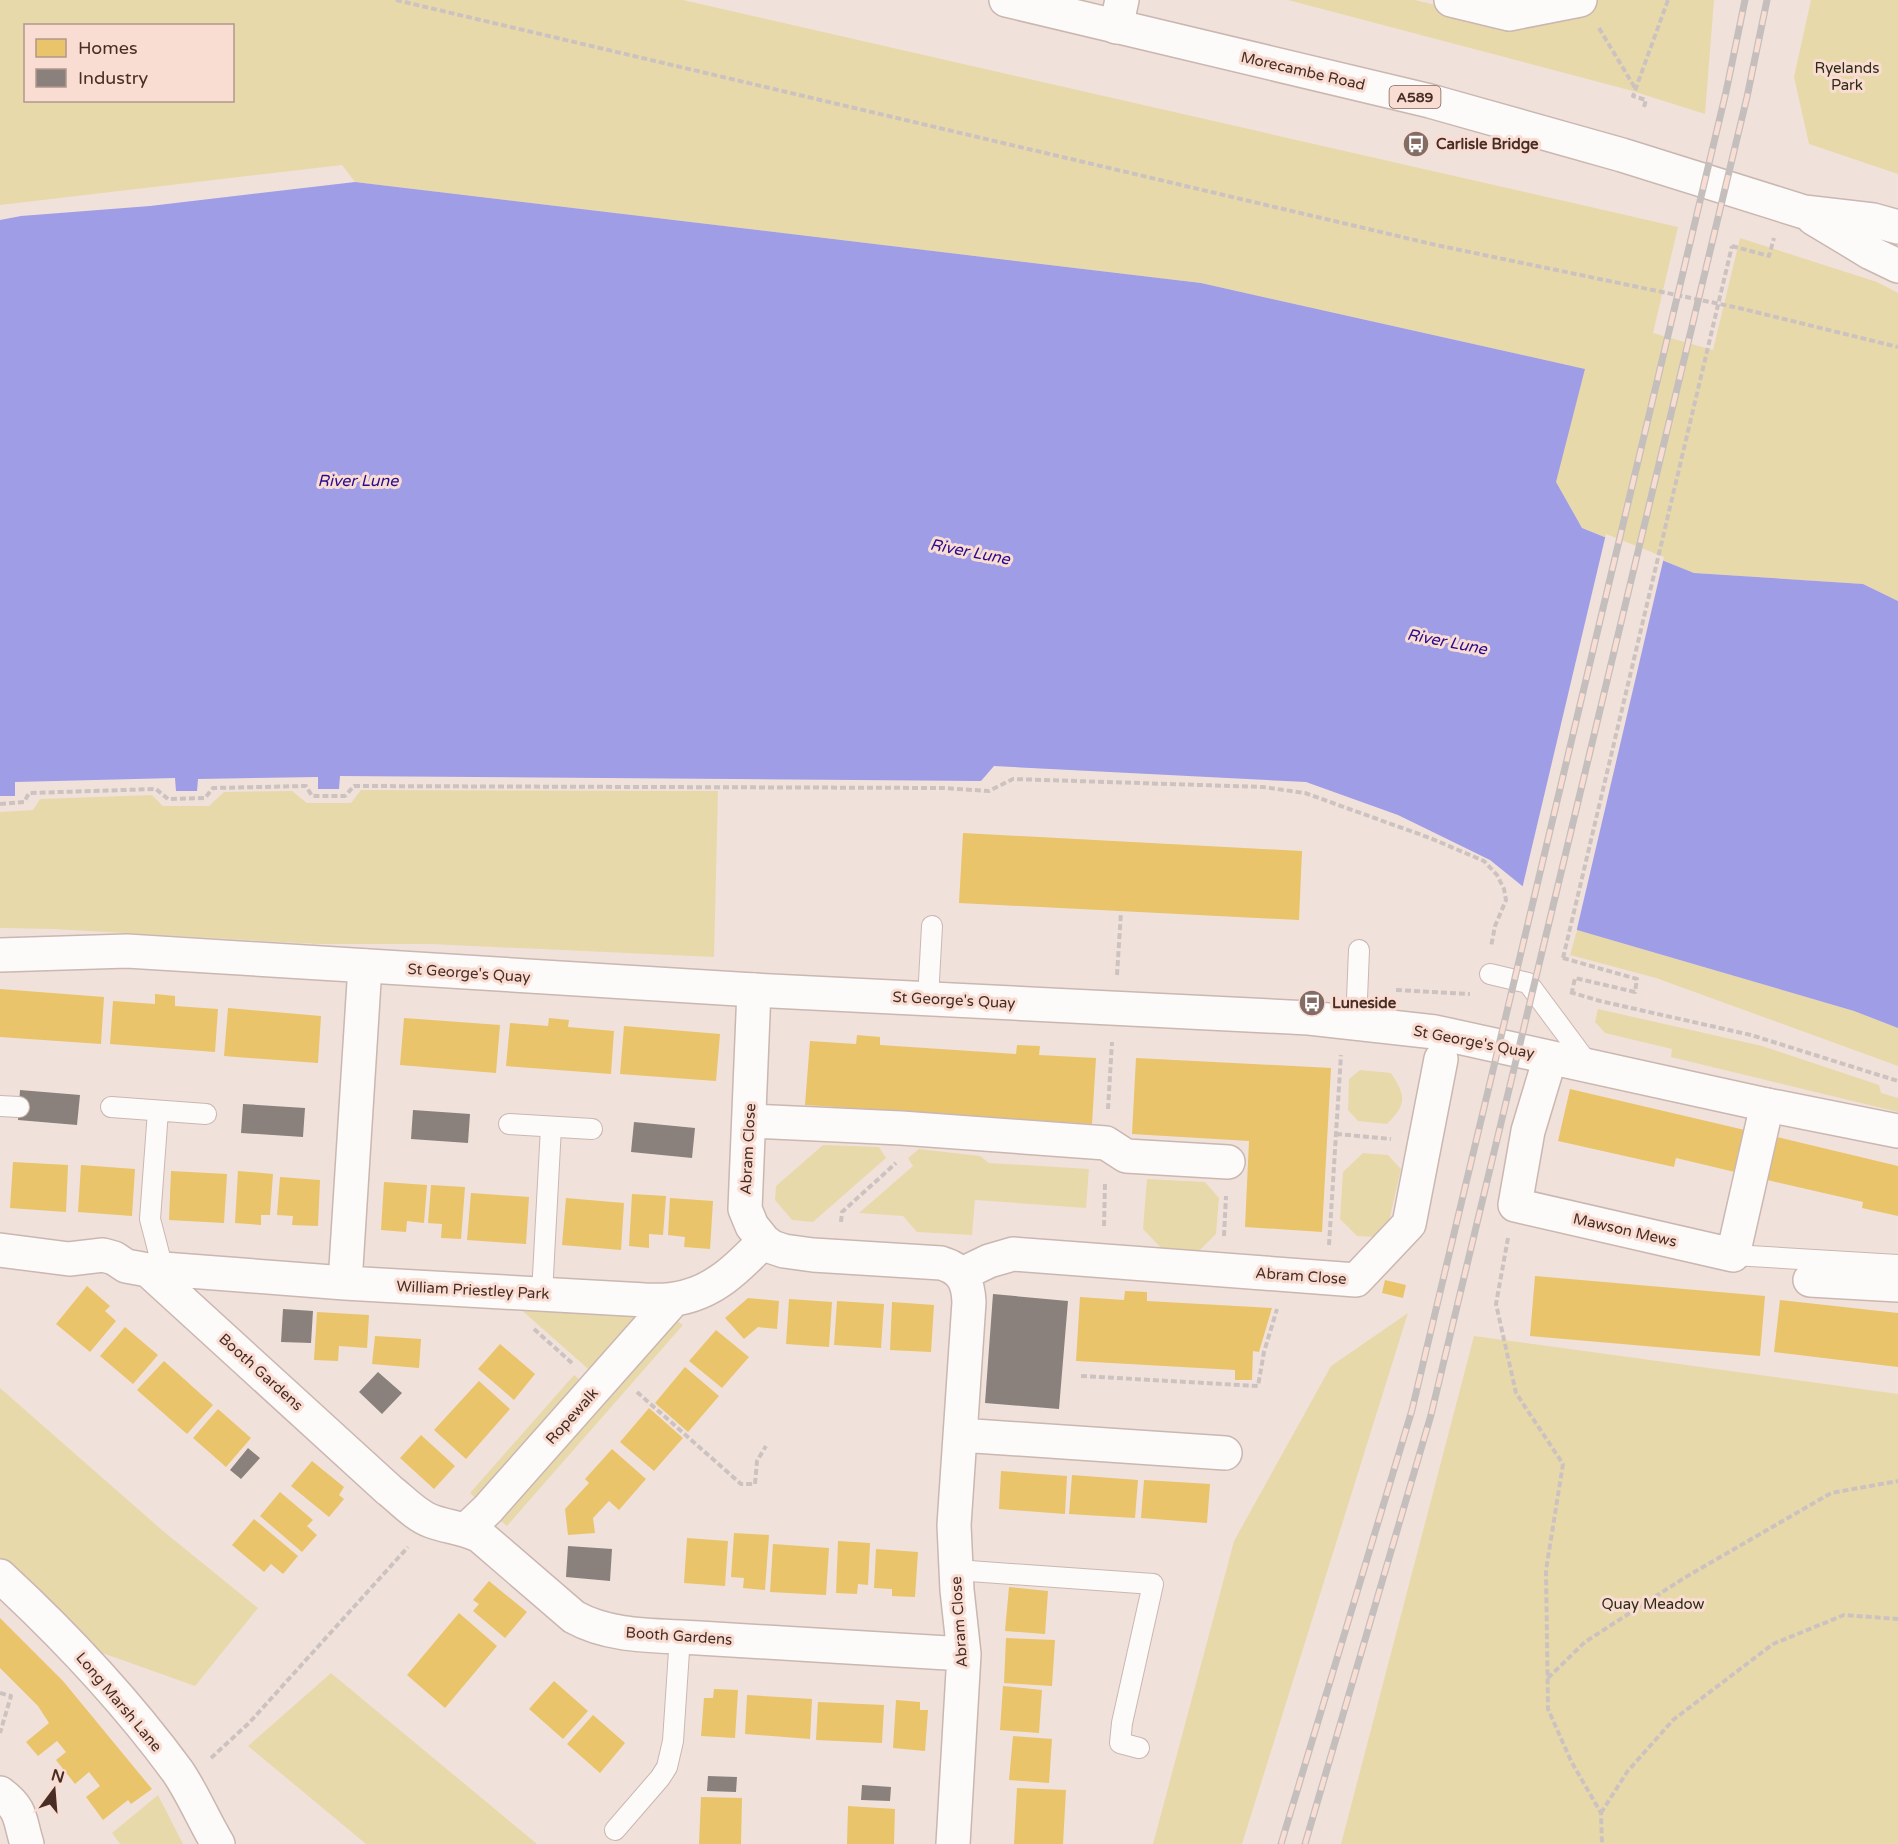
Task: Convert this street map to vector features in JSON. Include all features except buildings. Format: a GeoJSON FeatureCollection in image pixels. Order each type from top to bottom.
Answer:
{"type":"FeatureCollection","features":[{"type":"Feature","properties":{"kind":"street","name":"Morecambe Road"},"geometry":{"type":"LineString","coordinates":[[1006,0],[1119,13],[1622,155],[1804,212],[1873,220],[1898,227]]}},
{"type":"Feature","properties":{"kind":"street"},"geometry":{"type":"LineString","coordinates":[[1451,0],[1509,14],[1587,10]]}},
{"type":"Feature","properties":{"kind":"street","name":"Morecambe Road"},"geometry":{"type":"LineString","coordinates":[[1804,212],[1870,253],[1898,266]]}},
{"type":"Feature","properties":{"kind":"street","name":"St George's Quay"},"geometry":{"type":"LineString","coordinates":[[0,954],[127,951],[754,990],[1309,1018],[1435,1032],[1767,1105],[1898,1131]]}},
{"type":"Feature","properties":{"kind":"street"},"geometry":{"type":"LineString","coordinates":[[345,1283],[365,966]]}},
{"type":"Feature","properties":{"kind":"street","name":"Abram Close"},"geometry":{"type":"LineString","coordinates":[[754,990],[745,1209],[752,1226],[764,1241]]}},
{"type":"Feature","properties":{"kind":"street"},"geometry":{"type":"LineString","coordinates":[[1515,1205],[1528,1131],[1550,1058]]}},
{"type":"Feature","properties":{"kind":"street"},"geometry":{"type":"LineString","coordinates":[[1425,1141],[1441,1059]]}},
{"type":"Feature","properties":{"kind":"street"},"geometry":{"type":"LineString","coordinates":[[1733,1255],[1767,1105]]}},
{"type":"Feature","properties":{"kind":"street"},"geometry":{"type":"LineString","coordinates":[[750,1121],[901,1128],[1106,1143],[1126,1156],[1228,1162]]}},
{"type":"Feature","properties":{"kind":"street","name":"Abram Close"},"geometry":{"type":"LineString","coordinates":[[953,1844],[964,1654],[954,1525],[969,1302],[967,1281],[962,1274],[989,1261],[1014,1254],[1356,1280],[1409,1224],[1425,1141]]}},
{"type":"Feature","properties":{"kind":"street","name":"Mawson Mews"},"geometry":{"type":"LineString","coordinates":[[1515,1205],[1733,1255]]}},
{"type":"Feature","properties":{"kind":"street"},"geometry":{"type":"LineString","coordinates":[[764,1241],[772,1247],[800,1254],[927,1261],[953,1266],[962,1274]]}},
{"type":"Feature","properties":{"kind":"street","name":"William Priestley Park"},"geometry":{"type":"LineString","coordinates":[[155,1270],[645,1300],[674,1299],[714,1286],[738,1268],[764,1241]]}},
{"type":"Feature","properties":{"kind":"street","name":"Booth Gardens"},"geometry":{"type":"LineString","coordinates":[[0,1250],[69,1259],[103,1256],[114,1258],[126,1266],[155,1270],[389,1490],[429,1521],[467,1529],[480,1536],[574,1617],[592,1626],[611,1631],[964,1654]]}},
{"type":"Feature","properties":{"kind":"street"},"geometry":{"type":"LineString","coordinates":[[1810,1280],[1898,1285]]}},
{"type":"Feature","properties":{"kind":"street","name":"Ropewalk"},"geometry":{"type":"LineString","coordinates":[[467,1529],[488,1509],[674,1299]]}},
{"type":"Feature","properties":{"kind":"street"},"geometry":{"type":"LineString","coordinates":[[960,1435],[1226,1453]]}},
{"type":"Feature","properties":{"kind":"street","name":"Long Marsh Lane"},"geometry":{"type":"LineString","coordinates":[[0,1576],[45,1618],[116,1695],[184,1783],[218,1844]]}},
{"type":"Feature","properties":{"kind":"street"},"geometry":{"type":"LineString","coordinates":[[0,1793],[12,1802],[19,1812],[24,1835]]}},
{"type":"Feature","properties":{"kind":"lane"},"geometry":{"type":"LineString","coordinates":[[928,999],[932,926]]}},
{"type":"Feature","properties":{"kind":"lane"},"geometry":{"type":"LineString","coordinates":[[1356,1023],[1359,950]]}},
{"type":"Feature","properties":{"kind":"lane"},"geometry":{"type":"LineString","coordinates":[[1490,974],[1528,982],[1589,1065]]}},
{"type":"Feature","properties":{"kind":"lane"},"geometry":{"type":"LineString","coordinates":[[111,1107],[206,1114]]}},
{"type":"Feature","properties":{"kind":"lane"},"geometry":{"type":"LineString","coordinates":[[155,1270],[150,1219],[158,1111]]}},
{"type":"Feature","properties":{"kind":"lane"},"geometry":{"type":"LineString","coordinates":[[509,1124],[592,1129]]}},
{"type":"Feature","properties":{"kind":"lane"},"geometry":{"type":"LineString","coordinates":[[542,1294],[551,1127]]}},
{"type":"Feature","properties":{"kind":"lane"},"geometry":{"type":"LineString","coordinates":[[1733,1255],[1898,1265]]}},
{"type":"Feature","properties":{"kind":"lane"},"geometry":{"type":"LineString","coordinates":[[956,1570],[1153,1584],[1122,1723],[1120,1743],[1139,1748]]}},
{"type":"Feature","properties":{"kind":"lane"},"geometry":{"type":"LineString","coordinates":[[615,1830],[667,1767],[673,1741],[680,1636]]}},
{"type":"Feature","properties":{"kind":"path"},"geometry":{"type":"LineString","coordinates":[[396,0],[1436,245],[1739,308],[1898,346]]}},
{"type":"Feature","properties":{"kind":"path"},"geometry":{"type":"LineString","coordinates":[[1644,107],[1646,100],[1633,96],[1668,0]]}},
{"type":"Feature","properties":{"kind":"path"},"geometry":{"type":"LineString","coordinates":[[1587,10],[1635,89]]}},
{"type":"Feature","properties":{"kind":"path"},"geometry":{"type":"LineString","coordinates":[[1572,992],[1575,978],[1635,992],[1637,979],[1563,958],[1732,246],[1770,256],[1773,240]]}},
{"type":"Feature","properties":{"kind":"path"},"geometry":{"type":"LineString","coordinates":[[0,804],[24,802],[29,793],[156,789],[168,799],[205,798],[213,788],[306,786],[312,796],[345,796],[354,786],[943,788],[989,791],[1013,779],[1263,788],[1305,793],[1430,838],[1484,861],[1497,875],[1504,889],[1506,900],[1504,910],[1495,926],[1490,974]]}},
{"type":"Feature","properties":{"kind":"path"},"geometry":{"type":"LineString","coordinates":[[1114,1009],[1121,912]]}},
{"type":"Feature","properties":{"kind":"path"},"geometry":{"type":"LineString","coordinates":[[1588,998],[1752,1035],[1898,1081]]}},
{"type":"Feature","properties":{"kind":"path"},"geometry":{"type":"LineString","coordinates":[[1328,1249],[1341,1054]]}},
{"type":"Feature","properties":{"kind":"path"},"geometry":{"type":"LineString","coordinates":[[841,1222],[842,1212],[898,1161],[901,1128]]}},
{"type":"Feature","properties":{"kind":"path"},"geometry":{"type":"LineString","coordinates":[[1336,1134],[1425,1141]]}},
{"type":"Feature","properties":{"kind":"path"},"geometry":{"type":"LineString","coordinates":[[1223,1242],[1228,1162]]}},
{"type":"Feature","properties":{"kind":"path"},"geometry":{"type":"LineString","coordinates":[[1515,1205],[1496,1304],[1516,1393],[1563,1464],[1546,1570],[1548,1709],[1571,1761],[1601,1813],[1602,1844]]}},
{"type":"Feature","properties":{"kind":"path"},"geometry":{"type":"LineString","coordinates":[[1081,1376],[1258,1386],[1264,1352],[1279,1301]]}},
{"type":"Feature","properties":{"kind":"path"},"geometry":{"type":"LineString","coordinates":[[533,1329],[598,1386]]}},
{"type":"Feature","properties":{"kind":"path"},"geometry":{"type":"LineString","coordinates":[[632,1388],[741,1484],[755,1484],[757,1461],[766,1446]]}},
{"type":"Feature","properties":{"kind":"path"},"geometry":{"type":"LineString","coordinates":[[1548,1679],[1585,1642],[1684,1578],[1831,1493],[1898,1481]]}},
{"type":"Feature","properties":{"kind":"path"},"geometry":{"type":"LineString","coordinates":[[184,1783],[249,1723],[414,1541],[429,1521]]}},
{"type":"Feature","properties":{"kind":"path"},"geometry":{"type":"LineString","coordinates":[[1601,1813],[1627,1772],[1673,1720],[1773,1644],[1844,1615],[1898,1618]]}},
{"type":"Feature","properties":{"kind":"path"},"geometry":{"type":"LineString","coordinates":[[0,1693],[11,1696],[0,1733]]}},
{"type":"Feature","properties":{"kind":"green space"},"geometry":{"type":"Polygon","coordinates":[[[0,0],[683,0],[1678,227],[1653,333],[1713,350],[1740,238],[1877,282],[1898,293],[1898,601],[1863,584],[1694,573],[1582,528],[1555,482],[1585,369],[1201,283],[355,182],[342,165],[0,205],[0,0]]]}},
{"type":"Feature","properties":{"kind":"green space"},"geometry":{"type":"Polygon","coordinates":[[[1288,0],[1415,0],[1517,25],[1587,0],[1714,0],[1705,114],[1629,90],[1288,0]]]}},
{"type":"Feature","properties":{"kind":"green space","name":"Ryelands Park"},"geometry":{"type":"Polygon","coordinates":[[[1811,0],[1898,0],[1898,174],[1809,144],[1794,77],[1811,0]]]}},
{"type":"Feature","properties":{"kind":"green space"},"geometry":{"type":"Polygon","coordinates":[[[361,790],[718,791],[714,957],[430,944],[317,944],[0,928],[0,812],[33,810],[40,799],[152,795],[163,806],[209,806],[224,792],[292,791],[307,803],[351,803],[361,790]]]}},
{"type":"Feature","properties":{"kind":"green space"},"geometry":{"type":"Polygon","coordinates":[[[1577,930],[1854,1011],[1898,1028],[1898,1066],[1656,978],[1570,955],[1577,930]]]}},
{"type":"Feature","properties":{"kind":"green space"},"geometry":{"type":"Polygon","coordinates":[[[1598,1009],[1762,1046],[1879,1085],[1881,1093],[1898,1098],[1898,1112],[1671,1057],[1672,1049],[1605,1033],[1595,1022],[1598,1009]]]}},
{"type":"Feature","properties":{"kind":"green space"},"geometry":{"type":"Polygon","coordinates":[[[1360,1070],[1391,1073],[1400,1088],[1401,1105],[1387,1124],[1358,1121],[1348,1110],[1349,1079],[1360,1070]]]}},
{"type":"Feature","properties":{"kind":"green space"},"geometry":{"type":"Polygon","coordinates":[[[823,1145],[879,1147],[886,1158],[813,1222],[792,1220],[775,1200],[776,1186],[823,1145]]]}},
{"type":"Feature","properties":{"kind":"green space"},"geometry":{"type":"Polygon","coordinates":[[[919,1149],[980,1156],[989,1163],[1089,1169],[1086,1208],[975,1200],[972,1235],[917,1232],[903,1216],[859,1213],[913,1166],[908,1158],[919,1149]]]}},
{"type":"Feature","properties":{"kind":"green space"},"geometry":{"type":"Polygon","coordinates":[[[1363,1153],[1388,1155],[1401,1169],[1389,1221],[1374,1237],[1357,1236],[1340,1219],[1343,1172],[1363,1153]]]}},
{"type":"Feature","properties":{"kind":"green space"},"geometry":{"type":"Polygon","coordinates":[[[1147,1179],[1205,1182],[1219,1198],[1216,1234],[1197,1253],[1164,1251],[1143,1229],[1147,1179]]]}},
{"type":"Feature","properties":{"kind":"green space"},"geometry":{"type":"Polygon","coordinates":[[[518,1307],[650,1313],[595,1375],[518,1307]]]}},
{"type":"Feature","properties":{"kind":"green space"},"geometry":{"type":"Polygon","coordinates":[[[1408,1313],[1242,1844],[1153,1844],[1234,1541],[1331,1366],[1408,1313]]]}},
{"type":"Feature","properties":{"kind":"green space"},"geometry":{"type":"Polygon","coordinates":[[[673,1318],[683,1325],[507,1526],[495,1516],[673,1318]]]}},
{"type":"Feature","properties":{"kind":"green space","name":"Quay Meadow"},"geometry":{"type":"Polygon","coordinates":[[[1474,1336],[1898,1394],[1898,1844],[1341,1844],[1474,1336]]]}},
{"type":"Feature","properties":{"kind":"green space"},"geometry":{"type":"Polygon","coordinates":[[[574,1375],[586,1385],[482,1504],[470,1493],[574,1375]]]}},
{"type":"Feature","properties":{"kind":"green space"},"geometry":{"type":"Polygon","coordinates":[[[0,1388],[163,1531],[258,1608],[195,1686],[94,1650],[29,1585],[0,1560],[0,1388]]]}},
{"type":"Feature","properties":{"kind":"green space"},"geometry":{"type":"Polygon","coordinates":[[[331,1673],[537,1844],[366,1844],[248,1746],[331,1673]]]}},
{"type":"Feature","properties":{"kind":"green space"},"geometry":{"type":"Polygon","coordinates":[[[158,1795],[183,1844],[120,1844],[112,1833],[158,1795]]]}},
{"type":"Feature","properties":{"kind":"water","name":"River Lune"},"geometry":{"type":"Polygon","coordinates":[[[355,182],[1201,283],[1585,369],[1556,482],[1582,528],[1694,573],[1863,584],[1898,601],[1898,1028],[1854,1011],[1577,930],[1490,860],[1398,815],[1306,782],[994,766],[981,781],[340,776],[339,789],[318,789],[318,777],[198,779],[197,791],[176,791],[175,778],[15,782],[15,796],[0,796],[0,220],[21,216],[150,206],[355,182]]]}},
{"type":"Feature","properties":{"kind":"pier"},"geometry":{"type":"Polygon","coordinates":[[[1606,534],[1664,557],[1576,933],[1522,889],[1606,534]]]}},
{"type":"Feature","properties":{"kind":"railway"},"geometry":{"type":"LineString","coordinates":[[1281,1844],[1412,1410],[1726,92],[1745,0]]}},
{"type":"Feature","properties":{"kind":"railway"},"geometry":{"type":"LineString","coordinates":[[1305,1844],[1431,1415],[1747,97],[1767,0]]}},
{"type":"Feature","properties":{"kind":"place","name":"Carlisle Bridge"},"geometry":{"type":"Point","coordinates":[1416,144]}},
{"type":"Feature","properties":{"kind":"place","name":"Luneside"},"geometry":{"type":"Point","coordinates":[1312,1003]}}]}
